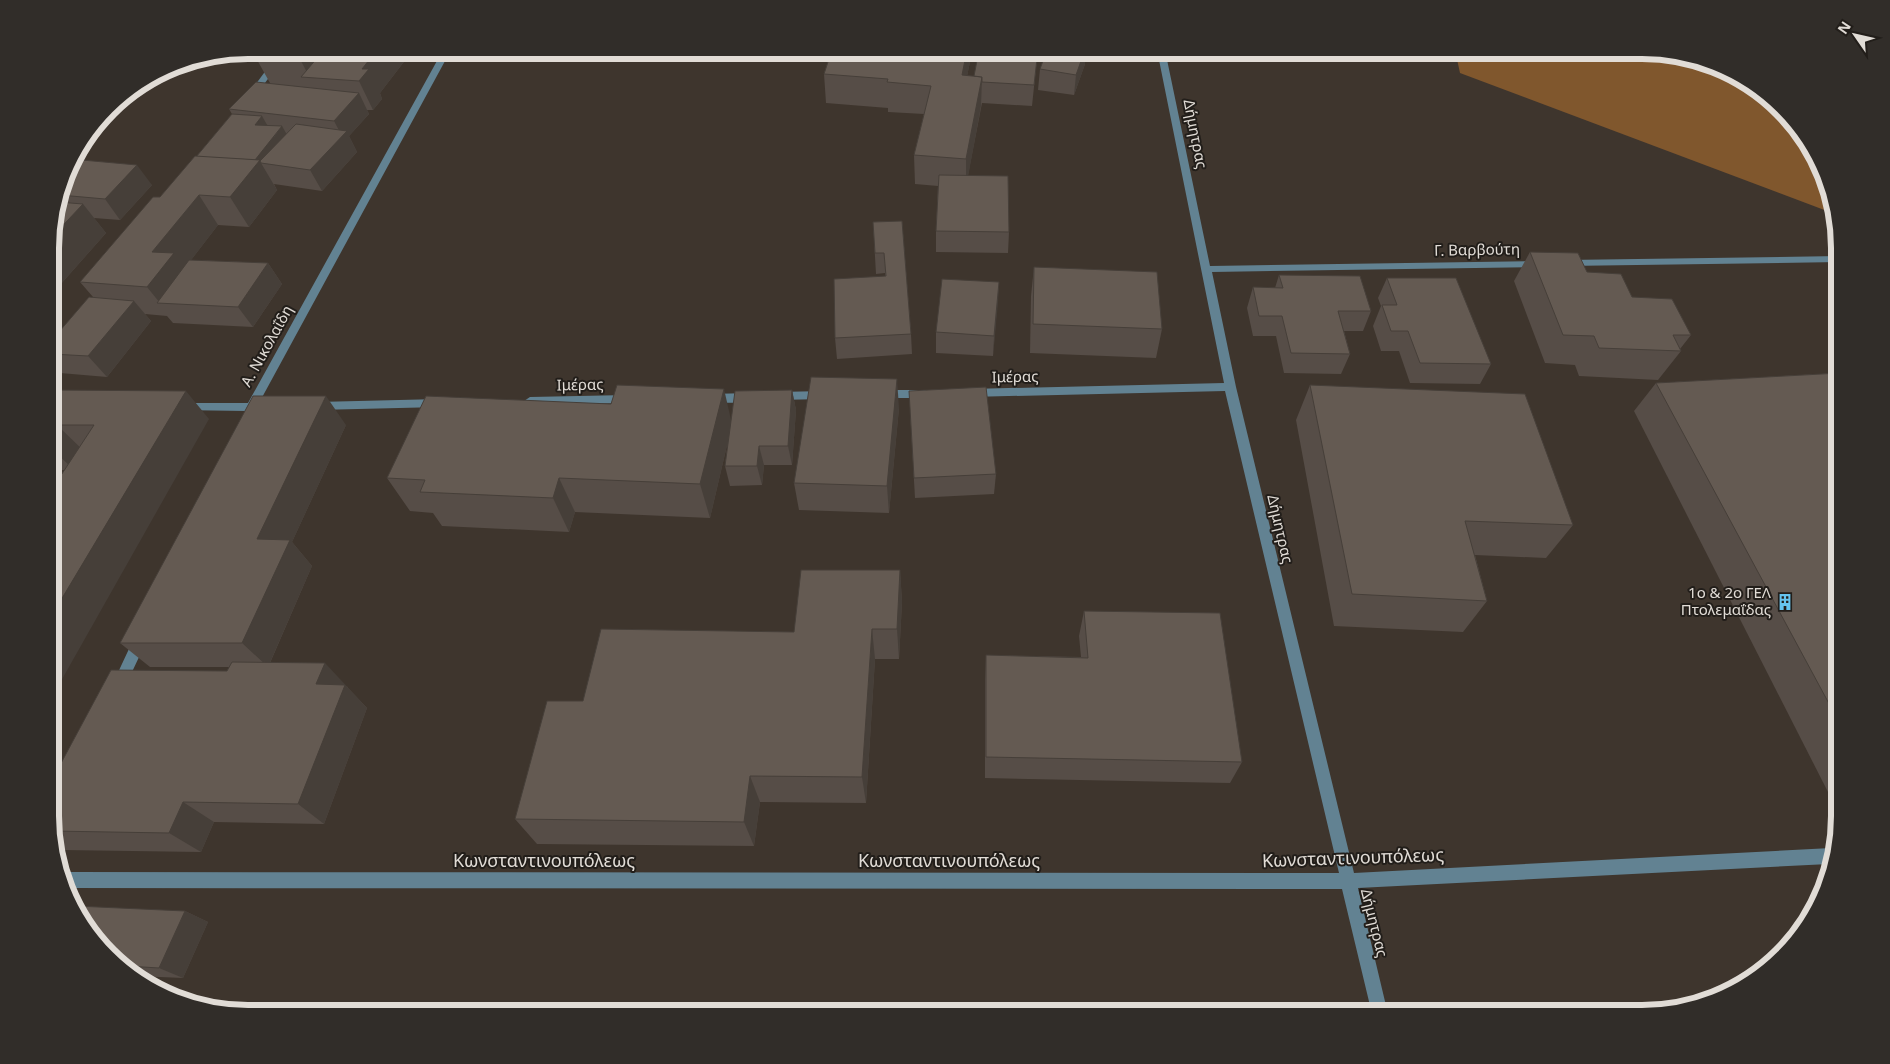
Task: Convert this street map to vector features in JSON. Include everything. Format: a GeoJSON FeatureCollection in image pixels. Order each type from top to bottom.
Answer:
{"type":"FeatureCollection","features":[{"type":"Feature","properties":{"kind":"street"},"geometry":{"type":"LineString","coordinates":[[243,106],[278,59]]}},
{"type":"Feature","properties":{"kind":"street","name":"Α. Νικολαΐδη"},"geometry":{"type":"LineString","coordinates":[[249,411],[442,59]]}},
{"type":"Feature","properties":{"kind":"street","name":"Δήμητρας"},"geometry":{"type":"LineString","coordinates":[[1163,59],[1230,388],[1378,1005]]}},
{"type":"Feature","properties":{"kind":"street","name":"Γ. Βαρβούτη"},"geometry":{"type":"LineString","coordinates":[[1206,269],[1831,259]]}},
{"type":"Feature","properties":{"kind":"street","name":"Ιμέρας"},"geometry":{"type":"LineString","coordinates":[[960,393],[1230,388]]}},
{"type":"Feature","properties":{"kind":"street"},"geometry":{"type":"LineString","coordinates":[[870,395],[940,393]]}},
{"type":"Feature","properties":{"kind":"street"},"geometry":{"type":"LineString","coordinates":[[700,398],[840,395]]}},
{"type":"Feature","properties":{"kind":"street","name":"Ιμέρας"},"geometry":{"type":"LineString","coordinates":[[521,402],[640,399]]}},
{"type":"Feature","properties":{"kind":"street"},"geometry":{"type":"LineString","coordinates":[[301,406],[451,403]]}},
{"type":"Feature","properties":{"kind":"street"},"geometry":{"type":"LineString","coordinates":[[171,407],[249,411],[271,406]]}},
{"type":"Feature","properties":{"kind":"street"},"geometry":{"type":"LineString","coordinates":[[115,693],[145,630]]}},
{"type":"Feature","properties":{"kind":"street","name":"Κωνσταντινουπόλεως"},"geometry":{"type":"LineString","coordinates":[[70,880],[1347,881],[1827,856]]}},
{"type":"Feature","properties":{"kind":"shaded area"},"geometry":{"type":"Polygon","coordinates":[[[1457,59],[1654,59],[1679,62],[1714,73],[1737,84],[1757,98],[1784,123],[1812,164],[1828,211],[1460,73],[1457,59]]]}},
{"type":"Feature","properties":{"kind":"building"},"geometry":{"type":"Polygon","coordinates":[[[271,59],[303,59],[301,61],[271,59]]]}},
{"type":"Feature","properties":{"kind":"building"},"geometry":{"type":"Polygon","coordinates":[[[316,59],[370,59],[362,69],[369,69],[359,81],[301,77],[316,59]]]}},
{"type":"Feature","properties":{"kind":"building"},"geometry":{"type":"Polygon","coordinates":[[[829,59],[965,59],[962,75],[982,77],[966,159],[914,155],[931,86],[887,82],[888,79],[824,74],[829,59]]]}},
{"type":"Feature","properties":{"kind":"building"},"geometry":{"type":"Polygon","coordinates":[[[977,59],[1037,59],[1034,85],[982,82],[982,77],[974,76],[977,59]]]}},
{"type":"Feature","properties":{"kind":"building"},"geometry":{"type":"Polygon","coordinates":[[[1044,59],[1082,59],[1076,75],[1040,69],[1044,59]]]}},
{"type":"Feature","properties":{"kind":"building"},"geometry":{"type":"Polygon","coordinates":[[[256,82],[359,93],[334,121],[229,109],[256,82]]]}},
{"type":"Feature","properties":{"kind":"building"},"geometry":{"type":"Polygon","coordinates":[[[232,114],[262,116],[255,125],[282,126],[255,160],[196,157],[232,114]]]}},
{"type":"Feature","properties":{"kind":"building"},"geometry":{"type":"Polygon","coordinates":[[[296,124],[347,131],[310,170],[261,163],[260,161],[296,124]]]}},
{"type":"Feature","properties":{"kind":"building"},"geometry":{"type":"Polygon","coordinates":[[[195,156],[260,160],[230,197],[199,195],[152,252],[174,253],[147,287],[80,282],[153,197],[160,197],[195,156]]]}},
{"type":"Feature","properties":{"kind":"building"},"geometry":{"type":"Polygon","coordinates":[[[80,160],[137,165],[105,199],[66,196],[80,160]]]}},
{"type":"Feature","properties":{"kind":"building"},"geometry":{"type":"Polygon","coordinates":[[[939,175],[1008,176],[1009,232],[936,231],[939,175]]]}},
{"type":"Feature","properties":{"kind":"building"},"geometry":{"type":"Polygon","coordinates":[[[64,202],[83,204],[60,229],[64,202]]]}},
{"type":"Feature","properties":{"kind":"building"},"geometry":{"type":"Polygon","coordinates":[[[902,221],[911,334],[835,338],[834,279],[886,276],[884,253],[875,253],[873,222],[902,221]]]}},
{"type":"Feature","properties":{"kind":"building"},"geometry":{"type":"Polygon","coordinates":[[[1530,252],[1578,253],[1587,272],[1621,274],[1632,297],[1672,299],[1691,335],[1673,335],[1681,351],[1599,348],[1594,336],[1563,335],[1530,252]]]}},
{"type":"Feature","properties":{"kind":"building"},"geometry":{"type":"Polygon","coordinates":[[[189,260],[268,263],[238,307],[157,303],[189,260]]]}},
{"type":"Feature","properties":{"kind":"building"},"geometry":{"type":"Polygon","coordinates":[[[1034,267],[1157,272],[1162,329],[1033,324],[1034,267]]]}},
{"type":"Feature","properties":{"kind":"building"},"geometry":{"type":"Polygon","coordinates":[[[1279,275],[1360,276],[1371,311],[1338,311],[1350,354],[1291,353],[1282,316],[1259,316],[1253,287],[1283,288],[1279,275]]]}},
{"type":"Feature","properties":{"kind":"building"},"geometry":{"type":"Polygon","coordinates":[[[1387,278],[1456,278],[1491,364],[1420,363],[1408,331],[1391,331],[1382,305],[1397,305],[1387,278]]]}},
{"type":"Feature","properties":{"kind":"building"},"geometry":{"type":"Polygon","coordinates":[[[942,279],[999,282],[994,336],[936,332],[942,279]]]}},
{"type":"Feature","properties":{"kind":"building"},"geometry":{"type":"Polygon","coordinates":[[[89,297],[134,301],[88,356],[59,354],[59,332],[89,297]]]}},
{"type":"Feature","properties":{"kind":"building"},"geometry":{"type":"Polygon","coordinates":[[[1831,373],[1831,707],[1656,383],[1831,373]]]}},
{"type":"Feature","properties":{"kind":"building"},"geometry":{"type":"Polygon","coordinates":[[[811,377],[897,379],[887,486],[794,483],[811,377]]]}},
{"type":"Feature","properties":{"kind":"building"},"geometry":{"type":"Polygon","coordinates":[[[617,385],[724,389],[700,484],[559,478],[553,498],[420,492],[425,480],[387,478],[426,396],[611,404],[617,385]]]}},
{"type":"Feature","properties":{"kind":"building"},"geometry":{"type":"Polygon","coordinates":[[[1310,385],[1525,394],[1573,525],[1465,521],[1487,601],[1352,594],[1310,385]]]}},
{"type":"Feature","properties":{"kind":"building"},"geometry":{"type":"Polygon","coordinates":[[[986,387],[996,474],[914,478],[909,391],[986,387]]]}},
{"type":"Feature","properties":{"kind":"building"},"geometry":{"type":"Polygon","coordinates":[[[59,390],[186,391],[59,603],[59,478],[94,425],[59,425],[59,390]]]}},
{"type":"Feature","properties":{"kind":"building"},"geometry":{"type":"Polygon","coordinates":[[[792,390],[788,446],[759,446],[757,466],[725,466],[735,391],[792,390]]]}},
{"type":"Feature","properties":{"kind":"building"},"geometry":{"type":"Polygon","coordinates":[[[253,396],[326,396],[257,539],[290,540],[242,643],[120,643],[253,396]]]}},
{"type":"Feature","properties":{"kind":"building"},"geometry":{"type":"Polygon","coordinates":[[[801,570],[900,570],[897,629],[872,629],[862,777],[750,776],[744,822],[515,819],[547,701],[583,701],[601,629],[794,632],[801,570]]]}},
{"type":"Feature","properties":{"kind":"building"},"geometry":{"type":"Polygon","coordinates":[[[1084,611],[1220,613],[1242,762],[986,757],[986,655],[1088,658],[1084,611]]]}},
{"type":"Feature","properties":{"kind":"building"},"geometry":{"type":"Polygon","coordinates":[[[232,662],[325,663],[316,684],[345,685],[298,804],[183,802],[169,833],[59,831],[59,767],[111,670],[227,671],[232,662]]]}},
{"type":"Feature","properties":{"kind":"building"},"geometry":{"type":"Polygon","coordinates":[[[81,906],[185,911],[159,968],[133,966],[106,941],[81,906]]]}},
{"type":"Feature","properties":{"kind":"place","name":"1ο & 2ο ΓΕΛ Πτολεμαΐδας"},"geometry":{"type":"Point","coordinates":[1785,602]}}]}
